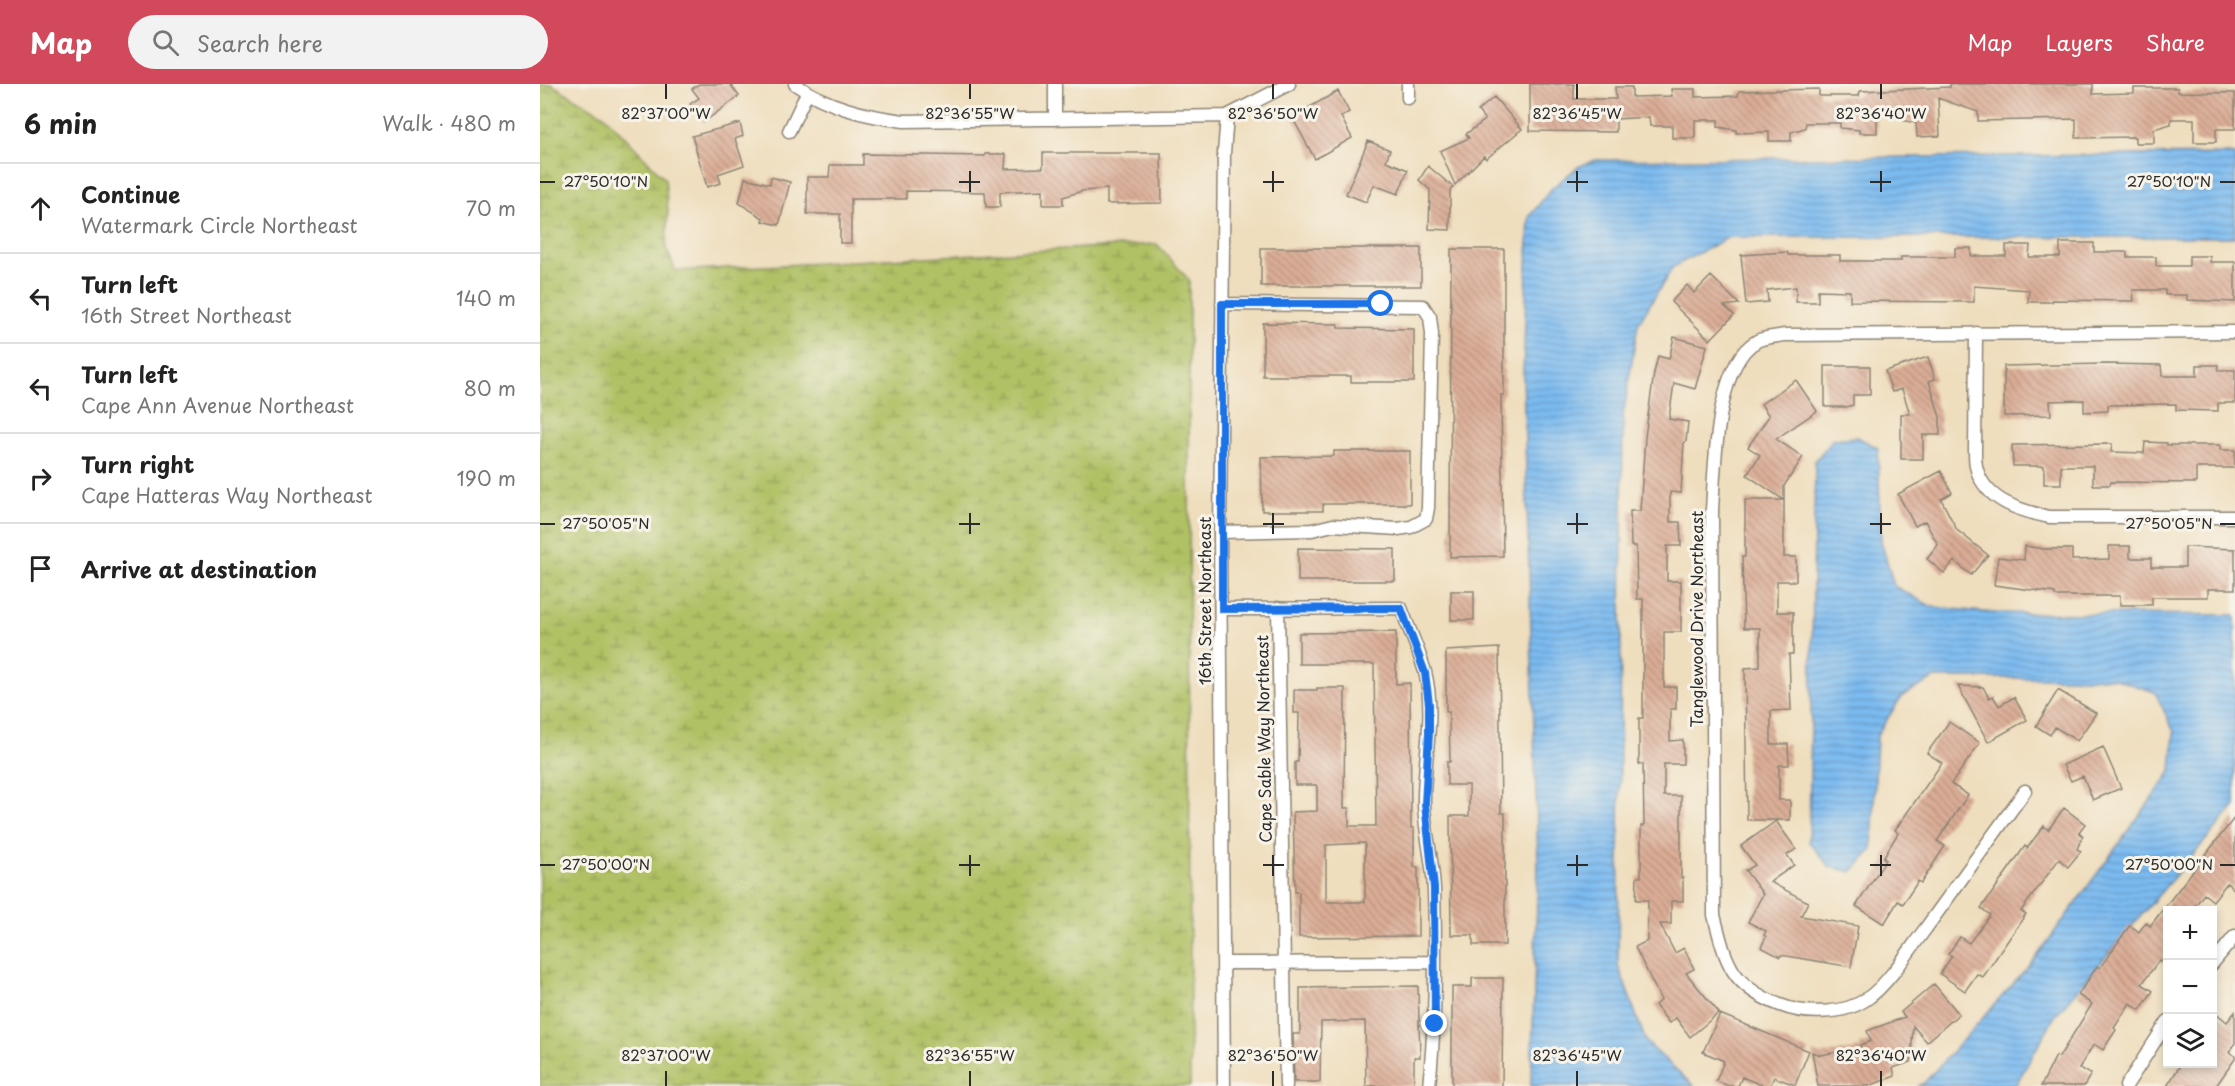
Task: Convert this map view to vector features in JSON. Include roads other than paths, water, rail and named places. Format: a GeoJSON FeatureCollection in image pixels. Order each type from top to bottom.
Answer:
{"type":"FeatureCollection","features":[{"type":"Feature","properties":{"kind":"street"},"geometry":{"type":"LineString","coordinates":[[795,84],[807,93],[834,105],[869,116],[904,121],[1227,116],[1289,84]]}},
{"type":"Feature","properties":{"kind":"street"},"geometry":{"type":"LineString","coordinates":[[1055,84],[1055,119]]}},
{"type":"Feature","properties":{"kind":"street"},"geometry":{"type":"LineString","coordinates":[[1408,84],[1408,98]]}},
{"type":"Feature","properties":{"kind":"street"},"geometry":{"type":"LineString","coordinates":[[789,131],[807,93]]}},
{"type":"Feature","properties":{"kind":"street","name":"16th Street Northeast"},"geometry":{"type":"LineString","coordinates":[[1224,1086],[1220,532],[1224,153],[1227,116]]}},
{"type":"Feature","properties":{"kind":"street"},"geometry":{"type":"LineString","coordinates":[[1220,532],[1312,530],[1333,525],[1398,528],[1411,526],[1426,519],[1432,334],[1430,317],[1423,306],[1406,304],[1222,304]]}},
{"type":"Feature","properties":{"kind":"street","name":"Tanglewood Drive Northeast"},"geometry":{"type":"LineString","coordinates":[[2025,791],[1896,969],[1867,999],[1842,1009],[1814,1013],[1788,1008],[1759,997],[1738,981],[1723,953],[1714,915],[1712,510],[1716,451],[1727,383],[1736,361],[1758,341],[1784,335],[2235,332]]}},
{"type":"Feature","properties":{"kind":"street"},"geometry":{"type":"LineString","coordinates":[[1976,333],[1975,451],[1977,470],[1986,488],[2005,503],[2025,512],[2049,517],[2235,517]]}},
{"type":"Feature","properties":{"kind":"street","name":"Cape Sable Way Northeast"},"geometry":{"type":"LineString","coordinates":[[1278,608],[1286,1086]]}},
{"type":"Feature","properties":{"kind":"street"},"geometry":{"type":"LineString","coordinates":[[1222,609],[1401,608],[1425,673],[1429,704],[1425,804],[1434,888],[1435,1024],[1429,1086]]}},
{"type":"Feature","properties":{"kind":"street"},"geometry":{"type":"LineString","coordinates":[[2215,960],[2235,936]]}},
{"type":"Feature","properties":{"kind":"street"},"geometry":{"type":"LineString","coordinates":[[1224,963],[1434,962]]}},
{"type":"Feature","properties":{"kind":"street"},"geometry":{"type":"LineString","coordinates":[[2126,1086],[2163,1029]]}},
{"type":"Feature","properties":{"kind":"water"},"geometry":{"type":"Polygon","coordinates":[[[2235,154],[2235,237],[1729,237],[1673,267],[1638,324],[1623,416],[1618,965],[1646,1042],[1694,1086],[1531,1086],[1538,862],[1523,375],[1529,217],[1552,188],[1578,167],[1595,160],[2235,154]]]}},
{"type":"Feature","properties":{"kind":"water"},"geometry":{"type":"Polygon","coordinates":[[[1857,437],[1878,448],[1881,541],[1894,586],[1932,607],[1994,613],[2235,615],[2235,806],[2055,1016],[2015,1086],[1917,1086],[1924,1083],[2032,963],[2171,772],[2174,732],[2155,692],[2112,678],[1935,678],[1902,696],[1877,735],[1872,850],[1852,872],[1830,867],[1809,842],[1815,461],[1833,439],[1857,437]]]}}]}
